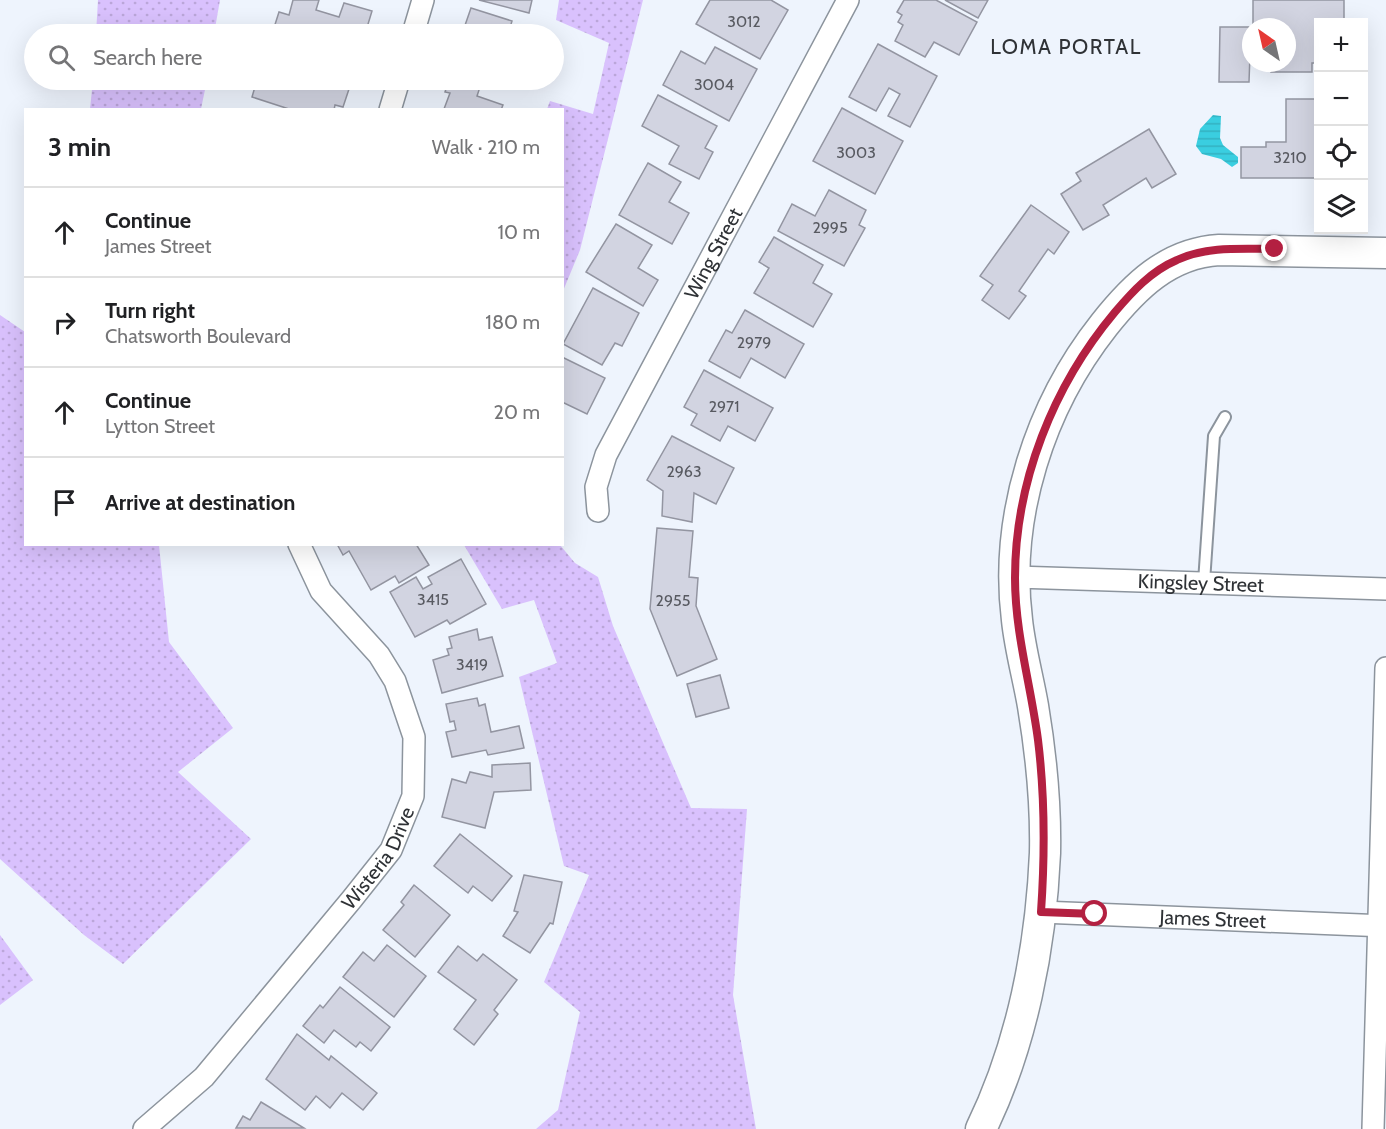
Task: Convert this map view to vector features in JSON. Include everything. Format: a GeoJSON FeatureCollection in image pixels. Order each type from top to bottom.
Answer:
{"type":"FeatureCollection","features":[{"type":"Feature","properties":{"kind":"main road"},"geometry":{"type":"LineString","coordinates":[[981,1129],[1009,1058],[1036,945],[1041,912],[1044,806],[1033,709],[1016,616],[1015,577],[1017,540],[1026,486],[1048,422],[1069,378],[1097,334],[1133,292],[1158,271],[1186,256],[1207,250],[1238,249],[1386,253]]}},
{"type":"Feature","properties":{"kind":"street"},"geometry":{"type":"LineString","coordinates":[[416,24],[423,0]]}},
{"type":"Feature","properties":{"kind":"street","name":"Wing Street"},"geometry":{"type":"LineString","coordinates":[[598,511],[599,472],[606,455],[848,0]]}},
{"type":"Feature","properties":{"kind":"street"},"geometry":{"type":"LineString","coordinates":[[391,108],[396,90]]}},
{"type":"Feature","properties":{"kind":"street","name":"Wisteria Drive"},"geometry":{"type":"LineString","coordinates":[[144,1129],[204,1077],[352,899],[391,850],[413,796],[414,737],[395,681],[379,655],[321,591],[300,546]]}},
{"type":"Feature","properties":{"kind":"street","name":"Kingsley Street"},"geometry":{"type":"LineString","coordinates":[[1015,577],[1386,589]]}},
{"type":"Feature","properties":{"kind":"street"},"geometry":{"type":"LineString","coordinates":[[1373,1129],[1382,926],[1386,668]]}},
{"type":"Feature","properties":{"kind":"street","name":"James Street"},"geometry":{"type":"LineString","coordinates":[[1041,912],[1382,926]]}},
{"type":"Feature","properties":{"kind":"lane"},"geometry":{"type":"LineString","coordinates":[[1204,582],[1214,436],[1225,417]]}},
{"type":"Feature","properties":{"kind":"shaded area"},"geometry":{"type":"Polygon","coordinates":[[[98,0],[220,0],[216,24],[97,24],[98,0]]]}},
{"type":"Feature","properties":{"kind":"shaded area"},"geometry":{"type":"Polygon","coordinates":[[[559,0],[643,0],[580,250],[564,289],[564,108],[547,108],[550,101],[593,114],[609,43],[556,20],[559,0]]]}},
{"type":"Feature","properties":{"kind":"shaded area"},"geometry":{"type":"Polygon","coordinates":[[[92,90],[205,90],[201,108],[90,108],[92,90]]]}},
{"type":"Feature","properties":{"kind":"shaded area"},"geometry":{"type":"Polygon","coordinates":[[[0,315],[24,331],[24,546],[159,546],[169,642],[233,728],[178,772],[251,839],[123,964],[84,935],[0,859],[0,315]]]}},
{"type":"Feature","properties":{"kind":"shaded area"},"geometry":{"type":"Polygon","coordinates":[[[465,546],[561,546],[575,563],[598,577],[613,626],[691,808],[747,809],[733,995],[756,1129],[536,1129],[558,1110],[580,1012],[544,982],[589,875],[564,866],[519,677],[557,663],[534,600],[502,609],[465,546]]]}},
{"type":"Feature","properties":{"kind":"shaded area"},"geometry":{"type":"Polygon","coordinates":[[[0,935],[33,980],[0,1005],[0,935]]]}},
{"type":"Feature","properties":{"kind":"water"},"geometry":{"type":"Polygon","coordinates":[[[1213,115],[1221,116],[1220,138],[1223,145],[1238,157],[1238,163],[1232,167],[1221,159],[1202,154],[1196,146],[1200,129],[1213,115]]]}},
{"type":"Feature","properties":{"kind":"building"},"geometry":{"type":"Polygon","coordinates":[[[293,0],[319,0],[316,10],[339,17],[344,3],[372,11],[368,24],[275,24],[279,12],[289,15],[293,0]]]}},
{"type":"Feature","properties":{"kind":"building"},"geometry":{"type":"Polygon","coordinates":[[[479,0],[532,0],[529,13],[479,0]]]}},
{"type":"Feature","properties":{"kind":"building"},"geometry":{"type":"Polygon","coordinates":[[[710,0],[771,0],[788,10],[760,59],[696,24],[710,0]]]}},
{"type":"Feature","properties":{"kind":"building"},"geometry":{"type":"Polygon","coordinates":[[[904,0],[936,0],[977,22],[959,55],[934,42],[925,57],[895,41],[903,25],[898,22],[902,15],[897,12],[904,0]]]}},
{"type":"Feature","properties":{"kind":"building"},"geometry":{"type":"Polygon","coordinates":[[[945,0],[988,0],[978,18],[945,0]]]}},
{"type":"Feature","properties":{"kind":"building"},"geometry":{"type":"Polygon","coordinates":[[[1253,0],[1344,0],[1344,18],[1314,18],[1312,72],[1296,72],[1296,18],[1253,18],[1253,0]]]}},
{"type":"Feature","properties":{"kind":"building"},"geometry":{"type":"Polygon","coordinates":[[[471,8],[512,21],[511,24],[465,24],[471,8]]]}},
{"type":"Feature","properties":{"kind":"building"},"geometry":{"type":"Polygon","coordinates":[[[1220,27],[1242,27],[1242,72],[1249,72],[1249,82],[1219,82],[1220,27]]]}},
{"type":"Feature","properties":{"kind":"building"},"geometry":{"type":"Polygon","coordinates":[[[878,44],[937,76],[910,127],[888,116],[900,94],[889,88],[876,111],[849,97],[878,44]]]}},
{"type":"Feature","properties":{"kind":"building"},"geometry":{"type":"Polygon","coordinates":[[[715,47],[757,69],[729,121],[663,85],[681,51],[705,64],[715,47]]]}},
{"type":"Feature","properties":{"kind":"building"},"geometry":{"type":"Polygon","coordinates":[[[254,90],[349,90],[343,107],[335,105],[334,108],[286,108],[252,97],[254,90]]]}},
{"type":"Feature","properties":{"kind":"building"},"geometry":{"type":"Polygon","coordinates":[[[446,90],[479,90],[477,96],[503,105],[502,108],[444,108],[450,93],[445,92],[446,90]]]}},
{"type":"Feature","properties":{"kind":"building"},"geometry":{"type":"Polygon","coordinates":[[[658,95],[717,126],[705,148],[713,152],[699,179],[669,164],[679,146],[642,126],[658,95]]]}},
{"type":"Feature","properties":{"kind":"building"},"geometry":{"type":"Polygon","coordinates":[[[1286,99],[1314,99],[1314,178],[1241,178],[1241,147],[1266,147],[1266,142],[1286,142],[1286,99]]]}},
{"type":"Feature","properties":{"kind":"building"},"geometry":{"type":"Polygon","coordinates":[[[842,108],[903,141],[875,194],[813,161],[842,108]]]}},
{"type":"Feature","properties":{"kind":"building"},"geometry":{"type":"Polygon","coordinates":[[[1149,129],[1176,174],[1152,188],[1146,178],[1103,205],[1109,215],[1083,230],[1061,194],[1081,181],[1076,173],[1149,129]]]}},
{"type":"Feature","properties":{"kind":"building"},"geometry":{"type":"Polygon","coordinates":[[[648,163],[681,182],[669,202],[689,213],[672,244],[619,215],[648,163]]]}},
{"type":"Feature","properties":{"kind":"building"},"geometry":{"type":"Polygon","coordinates":[[[829,190],[866,210],[859,225],[865,228],[844,266],[778,231],[792,204],[815,216],[829,190]]]}},
{"type":"Feature","properties":{"kind":"building"},"geometry":{"type":"Polygon","coordinates":[[[1031,205],[1069,232],[1054,254],[1048,249],[1019,291],[1026,296],[1009,319],[982,300],[993,285],[980,276],[1031,205]]]}},
{"type":"Feature","properties":{"kind":"building"},"geometry":{"type":"Polygon","coordinates":[[[616,224],[652,245],[638,268],[658,280],[643,306],[586,272],[616,224]]]}},
{"type":"Feature","properties":{"kind":"building"},"geometry":{"type":"Polygon","coordinates":[[[774,237],[823,265],[813,283],[832,294],[813,327],[754,293],[769,268],[759,262],[774,237]]]}},
{"type":"Feature","properties":{"kind":"building"},"geometry":{"type":"Polygon","coordinates":[[[593,288],[639,313],[622,346],[615,343],[602,365],[564,345],[593,288]]]}},
{"type":"Feature","properties":{"kind":"building"},"geometry":{"type":"Polygon","coordinates":[[[745,310],[804,344],[785,378],[751,358],[740,378],[709,361],[726,330],[732,333],[745,310]]]}},
{"type":"Feature","properties":{"kind":"building"},"geometry":{"type":"Polygon","coordinates":[[[564,358],[605,378],[587,414],[564,403],[564,358]]]}},
{"type":"Feature","properties":{"kind":"building"},"geometry":{"type":"Polygon","coordinates":[[[704,370],[773,408],[755,441],[728,426],[720,441],[691,425],[697,414],[684,407],[704,370]]]}},
{"type":"Feature","properties":{"kind":"building"},"geometry":{"type":"Polygon","coordinates":[[[672,436],[734,468],[716,504],[694,493],[692,522],[662,516],[663,491],[647,480],[672,436]]]}},
{"type":"Feature","properties":{"kind":"building"},"geometry":{"type":"Polygon","coordinates":[[[657,528],[693,531],[689,577],[698,578],[696,606],[717,659],[677,676],[650,609],[657,528]]]}},
{"type":"Feature","properties":{"kind":"building"},"geometry":{"type":"Polygon","coordinates":[[[338,546],[417,546],[429,565],[399,583],[395,576],[371,590],[349,551],[343,555],[338,546]]]}},
{"type":"Feature","properties":{"kind":"building"},"geometry":{"type":"Polygon","coordinates":[[[461,559],[486,604],[450,624],[447,620],[415,637],[390,592],[416,577],[423,589],[432,584],[428,577],[461,559]]]}},
{"type":"Feature","properties":{"kind":"building"},"geometry":{"type":"Polygon","coordinates":[[[477,629],[479,640],[492,637],[503,676],[442,693],[433,660],[449,655],[447,649],[452,648],[449,637],[477,629]]]}},
{"type":"Feature","properties":{"kind":"building"},"geometry":{"type":"Polygon","coordinates":[[[720,675],[729,708],[696,717],[687,684],[720,675]]]}},
{"type":"Feature","properties":{"kind":"building"},"geometry":{"type":"Polygon","coordinates":[[[477,698],[479,706],[485,704],[491,732],[519,726],[524,748],[488,755],[486,750],[452,757],[446,732],[456,730],[454,721],[450,722],[446,704],[477,698]]]}},
{"type":"Feature","properties":{"kind":"building"},"geometry":{"type":"Polygon","coordinates":[[[530,763],[531,790],[494,792],[485,828],[442,817],[452,779],[466,783],[470,772],[492,777],[492,765],[530,763]]]}},
{"type":"Feature","properties":{"kind":"building"},"geometry":{"type":"Polygon","coordinates":[[[460,834],[512,876],[492,901],[473,886],[468,893],[434,866],[460,834]]]}},
{"type":"Feature","properties":{"kind":"building"},"geometry":{"type":"Polygon","coordinates":[[[524,875],[562,882],[553,924],[550,923],[530,953],[503,936],[518,912],[514,911],[524,875]]]}},
{"type":"Feature","properties":{"kind":"building"},"geometry":{"type":"Polygon","coordinates":[[[414,885],[450,915],[415,957],[383,930],[404,905],[401,902],[414,885]]]}},
{"type":"Feature","properties":{"kind":"building"},"geometry":{"type":"Polygon","coordinates":[[[387,945],[426,976],[394,1017],[343,977],[363,952],[374,961],[387,945]]]}},
{"type":"Feature","properties":{"kind":"building"},"geometry":{"type":"Polygon","coordinates":[[[458,946],[477,961],[483,954],[517,980],[494,1010],[498,1014],[474,1045],[454,1029],[476,1000],[438,972],[458,946]]]}},
{"type":"Feature","properties":{"kind":"building"},"geometry":{"type":"Polygon","coordinates":[[[340,987],[390,1027],[371,1051],[360,1042],[356,1047],[334,1030],[324,1043],[303,1026],[320,1005],[323,1008],[340,987]]]}},
{"type":"Feature","properties":{"kind":"building"},"geometry":{"type":"Polygon","coordinates":[[[297,1034],[329,1060],[331,1056],[377,1093],[363,1110],[342,1093],[330,1108],[316,1096],[305,1110],[266,1079],[297,1034]]]}},
{"type":"Feature","properties":{"kind":"building"},"geometry":{"type":"Polygon","coordinates":[[[261,1102],[304,1128],[236,1128],[243,1116],[250,1120],[261,1102]]]}},
{"type":"Feature","properties":{"kind":"district","name":"LOMA PORTAL"},"geometry":{"type":"Point","coordinates":[1066,47]}},
{"type":"Feature","properties":{"kind":"route"},"geometry":{"type":"LineString","coordinates":[[1095,914],[1041,912],[1045,852],[1044,806],[1038,742],[1016,616],[1015,596],[1015,556],[1026,486],[1048,422],[1069,378],[1097,334],[1142,283],[1176,260],[1207,250],[1275,249]]}}]}
